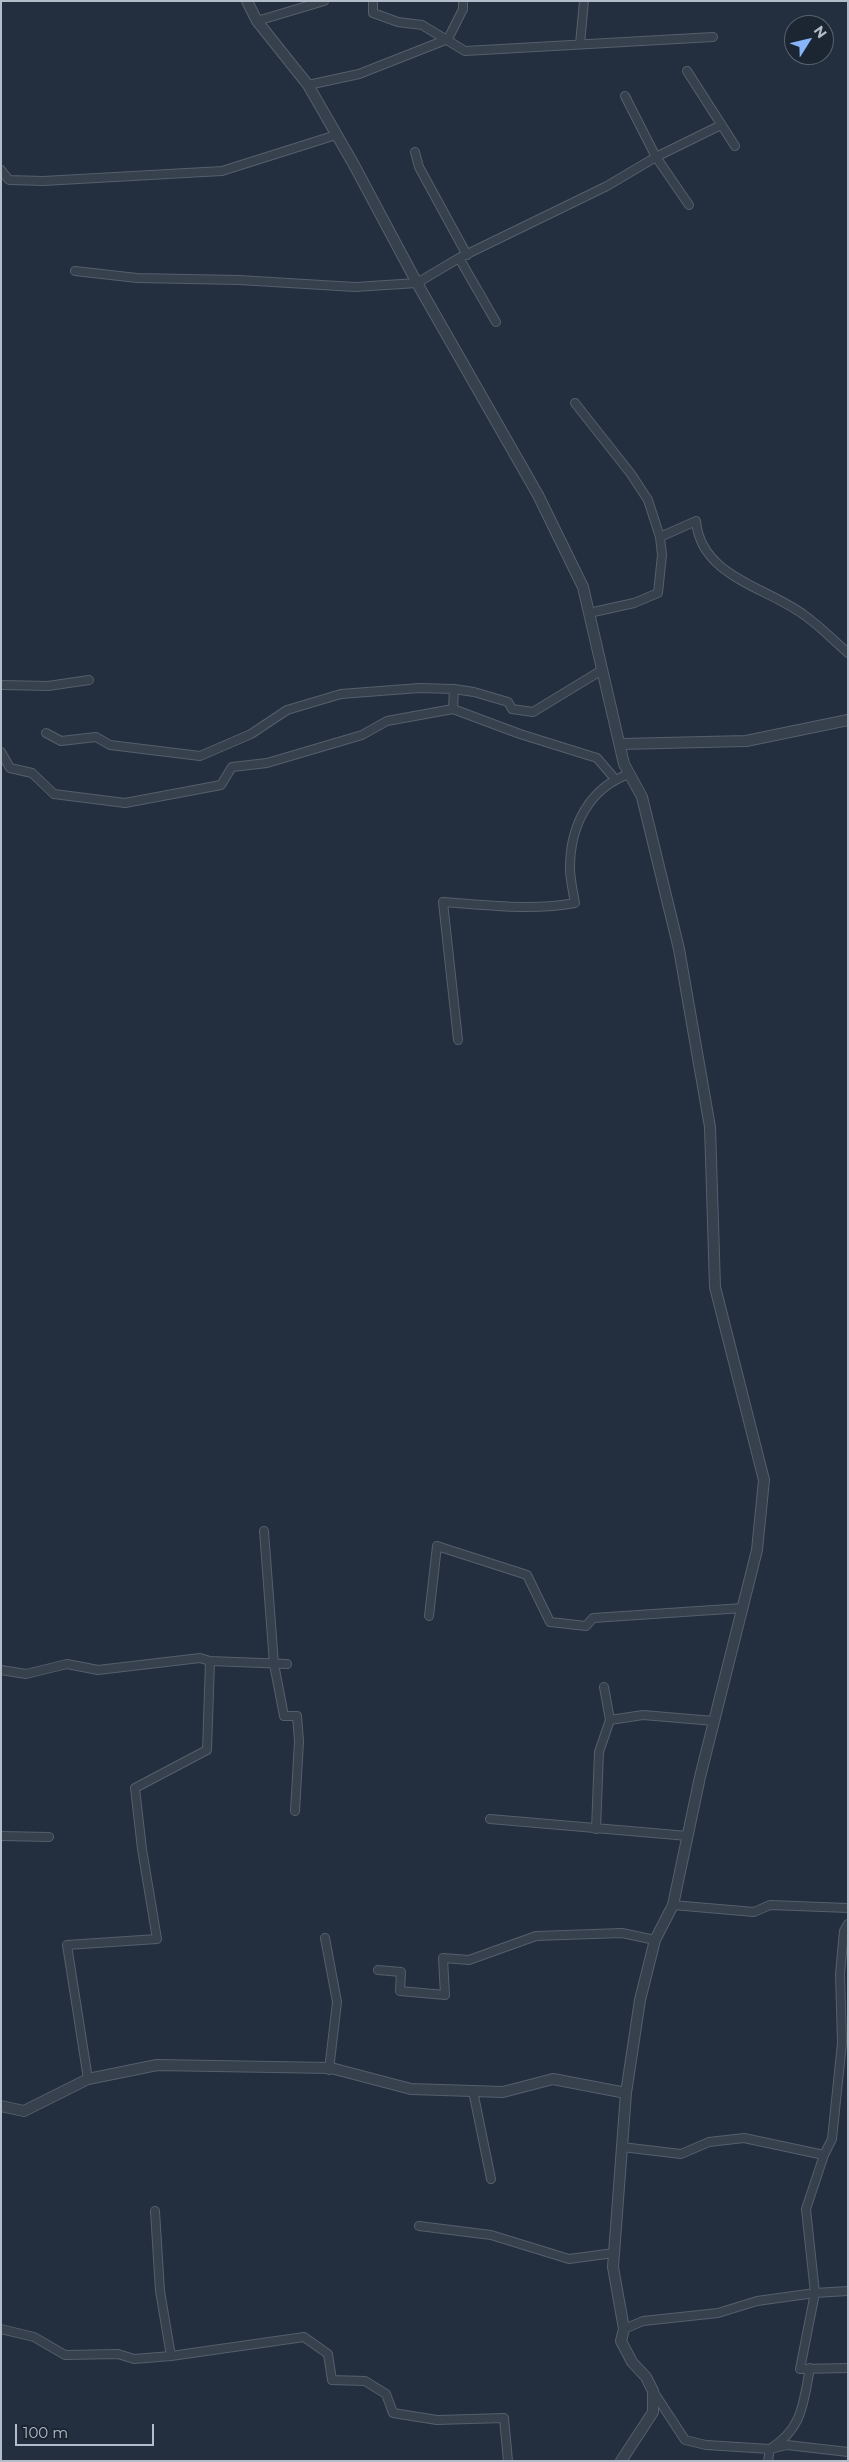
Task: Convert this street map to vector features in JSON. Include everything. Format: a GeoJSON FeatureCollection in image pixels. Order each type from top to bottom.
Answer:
{"type":"FeatureCollection","features":[{"type":"Feature","properties":{"kind":"street"},"geometry":{"type":"LineString","coordinates":[[248,1],[257,21],[308,85],[417,283],[538,495],[583,588],[621,744],[624,764],[642,797],[679,950],[710,1127],[715,1287],[764,1480],[757,1550],[714,1722],[673,1905],[655,1940],[640,2000],[626,2093],[613,2267],[624,2329],[621,2341],[632,2362],[646,2377],[653,2392],[685,2440],[706,2445],[770,2450],[786,2445],[848,2452]]}},
{"type":"Feature","properties":{"kind":"street"},"geometry":{"type":"LineString","coordinates":[[257,21],[324,1]]}},
{"type":"Feature","properties":{"kind":"street"},"geometry":{"type":"LineString","coordinates":[[373,1],[373,13],[398,22],[422,25],[465,50],[713,37]]}},
{"type":"Feature","properties":{"kind":"street"},"geometry":{"type":"LineString","coordinates":[[308,85],[359,74],[448,39],[463,9],[463,1]]}},
{"type":"Feature","properties":{"kind":"street"},"geometry":{"type":"LineString","coordinates":[[580,44],[584,1]]}},
{"type":"Feature","properties":{"kind":"street"},"geometry":{"type":"LineString","coordinates":[[687,71],[734,146]]}},
{"type":"Feature","properties":{"kind":"street"},"geometry":{"type":"LineString","coordinates":[[624,96],[656,157],[689,205]]}},
{"type":"Feature","properties":{"kind":"street"},"geometry":{"type":"LineString","coordinates":[[75,271],[137,278],[240,280],[355,287],[417,283],[459,258],[607,186],[656,157],[720,125]]}},
{"type":"Feature","properties":{"kind":"street"},"geometry":{"type":"LineString","coordinates":[[1,170],[9,180],[43,181],[222,171],[336,135]]}},
{"type":"Feature","properties":{"kind":"street"},"geometry":{"type":"LineString","coordinates":[[415,152],[419,168],[467,255]]}},
{"type":"Feature","properties":{"kind":"street"},"geometry":{"type":"LineString","coordinates":[[459,258],[496,322]]}},
{"type":"Feature","properties":{"kind":"street"},"geometry":{"type":"LineString","coordinates":[[575,403],[631,474],[648,500],[660,537],[662,555],[658,593],[634,603],[589,613]]}},
{"type":"Feature","properties":{"kind":"street"},"geometry":{"type":"LineString","coordinates":[[660,537],[696,521],[697,536],[718,566],[738,579],[804,614],[848,653]]}},
{"type":"Feature","properties":{"kind":"street"},"geometry":{"type":"LineString","coordinates":[[46,733],[61,741],[96,737],[110,745],[200,756],[251,734],[287,710],[341,694],[419,688],[454,689],[474,692],[508,702],[512,709],[533,712],[602,670]]}},
{"type":"Feature","properties":{"kind":"street"},"geometry":{"type":"LineString","coordinates":[[1,685],[48,686],[89,680]]}},
{"type":"Feature","properties":{"kind":"street"},"geometry":{"type":"LineString","coordinates":[[453,709],[454,689]]}},
{"type":"Feature","properties":{"kind":"street"},"geometry":{"type":"LineString","coordinates":[[1,752],[10,768],[32,773],[54,794],[124,803],[221,785],[232,767],[266,763],[362,735],[387,722],[453,709],[520,734],[597,758],[615,779]]}},
{"type":"Feature","properties":{"kind":"street"},"geometry":{"type":"LineString","coordinates":[[621,744],[746,742],[848,720]]}},
{"type":"Feature","properties":{"kind":"street"},"geometry":{"type":"LineString","coordinates":[[458,1040],[443,902],[530,907],[554,906],[575,902],[570,870],[571,841],[586,804],[615,779],[630,774]]}},
{"type":"Feature","properties":{"kind":"street"},"geometry":{"type":"LineString","coordinates":[[264,1531],[274,1664],[284,1716],[297,1716],[298,1741],[295,1811]]}},
{"type":"Feature","properties":{"kind":"street"},"geometry":{"type":"LineString","coordinates":[[429,1616],[437,1546],[527,1575],[550,1622],[586,1626],[593,1618],[743,1608]]}},
{"type":"Feature","properties":{"kind":"street"},"geometry":{"type":"LineString","coordinates":[[1,1670],[26,1674],[67,1664],[98,1670],[200,1658],[210,1661],[287,1664]]}},
{"type":"Feature","properties":{"kind":"street"},"geometry":{"type":"LineString","coordinates":[[88,2079],[67,1945],[157,1939],[135,1788],[207,1750],[210,1661]]}},
{"type":"Feature","properties":{"kind":"street"},"geometry":{"type":"LineString","coordinates":[[596,1829],[599,1752],[610,1720],[604,1687]]}},
{"type":"Feature","properties":{"kind":"street"},"geometry":{"type":"LineString","coordinates":[[610,1720],[643,1715],[714,1722]]}},
{"type":"Feature","properties":{"kind":"street"},"geometry":{"type":"LineString","coordinates":[[490,1818],[688,1836]]}},
{"type":"Feature","properties":{"kind":"street"},"geometry":{"type":"LineString","coordinates":[[1,1836],[49,1837]]}},
{"type":"Feature","properties":{"kind":"street"},"geometry":{"type":"LineString","coordinates":[[673,1905],[754,1912],[770,1905],[848,1908]]}},
{"type":"Feature","properties":{"kind":"street"},"geometry":{"type":"LineString","coordinates":[[848,1924],[844,1931],[840,1974],[842,2043],[838,2098],[832,2139],[824,2155],[806,2209],[815,2293],[800,2369],[848,2368]]}},
{"type":"Feature","properties":{"kind":"street"},"geometry":{"type":"LineString","coordinates":[[378,1970],[401,1972],[400,1991],[445,1995],[443,1958],[469,1960],[536,1936],[622,1934],[655,1940]]}},
{"type":"Feature","properties":{"kind":"street"},"geometry":{"type":"LineString","coordinates":[[325,1938],[338,2002],[329,2070]]}},
{"type":"Feature","properties":{"kind":"street"},"geometry":{"type":"LineString","coordinates":[[1,2106],[24,2111],[88,2079],[157,2065],[329,2070],[331,2068],[411,2089],[502,2092],[553,2079],[626,2093]]}},
{"type":"Feature","properties":{"kind":"street"},"geometry":{"type":"LineString","coordinates":[[472,2091],[491,2179]]}},
{"type":"Feature","properties":{"kind":"street"},"geometry":{"type":"LineString","coordinates":[[622,2147],[681,2154],[709,2142],[744,2138],[824,2155]]}},
{"type":"Feature","properties":{"kind":"street"},"geometry":{"type":"LineString","coordinates":[[156,2211],[160,2291],[172,2356]]}},
{"type":"Feature","properties":{"kind":"street"},"geometry":{"type":"LineString","coordinates":[[419,2226],[491,2235],[569,2259],[614,2253]]}},
{"type":"Feature","properties":{"kind":"street"},"geometry":{"type":"LineString","coordinates":[[624,2329],[644,2321],[718,2313],[756,2301],[815,2293],[848,2291]]}},
{"type":"Feature","properties":{"kind":"street"},"geometry":{"type":"LineString","coordinates":[[1,2329],[34,2337],[65,2355],[118,2354],[134,2359],[172,2356],[304,2337],[328,2354],[332,2380],[365,2381],[386,2394],[393,2413],[437,2420],[504,2418],[508,2461]]}},
{"type":"Feature","properties":{"kind":"street"},"geometry":{"type":"LineString","coordinates":[[768,2461],[770,2450],[786,2439],[800,2416],[810,2368]]}},
{"type":"Feature","properties":{"kind":"street"},"geometry":{"type":"LineString","coordinates":[[622,2461],[654,2412],[653,2392]]}}]}
